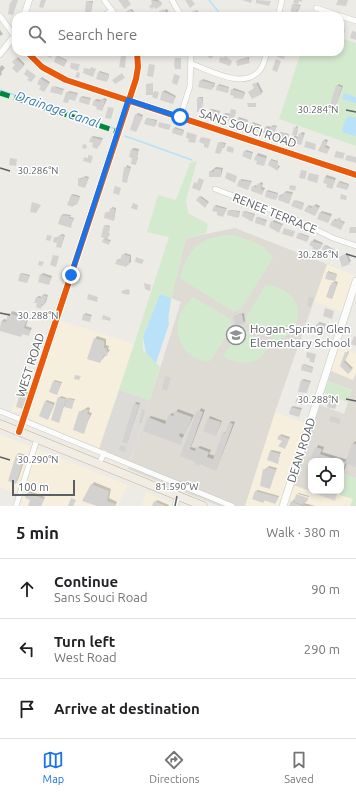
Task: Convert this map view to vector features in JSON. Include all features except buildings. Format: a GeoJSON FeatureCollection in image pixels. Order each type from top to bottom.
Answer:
{"type":"FeatureCollection","features":[{"type":"Feature","properties":{"kind":"highway"},"geometry":{"type":"LineString","coordinates":[[0,424],[202,506]]}},
{"type":"Feature","properties":{"kind":"main road","name":"DEAN ROAD"},"geometry":{"type":"LineString","coordinates":[[283,506],[356,281]]}},
{"type":"Feature","properties":{"kind":"street"},"geometry":{"type":"LineString","coordinates":[[25,12],[29,0]]}},
{"type":"Feature","properties":{"kind":"street"},"geometry":{"type":"LineString","coordinates":[[104,0],[112,10],[109,12]]}},
{"type":"Feature","properties":{"kind":"street"},"geometry":{"type":"LineString","coordinates":[[172,0],[179,12]]}},
{"type":"Feature","properties":{"kind":"street"},"geometry":{"type":"LineString","coordinates":[[279,12],[282,0]]}},
{"type":"Feature","properties":{"kind":"street"},"geometry":{"type":"LineString","coordinates":[[316,8],[328,12]]}},
{"type":"Feature","properties":{"kind":"street"},"geometry":{"type":"LineString","coordinates":[[0,16],[12,31]]}},
{"type":"Feature","properties":{"kind":"street"},"geometry":{"type":"LineString","coordinates":[[344,17],[356,21]]}},
{"type":"Feature","properties":{"kind":"street"},"geometry":{"type":"LineString","coordinates":[[0,54],[12,40]]}},
{"type":"Feature","properties":{"kind":"street","name":"SANS SOUCI ROAD"},"geometry":{"type":"LineString","coordinates":[[31,56],[42,67],[57,76],[356,175]]}},
{"type":"Feature","properties":{"kind":"street","name":"WEST ROAD"},"geometry":{"type":"LineString","coordinates":[[19,432],[137,73],[136,56]]}},
{"type":"Feature","properties":{"kind":"street"},"geometry":{"type":"LineString","coordinates":[[180,117],[190,86],[191,56]]}},
{"type":"Feature","properties":{"kind":"street"},"geometry":{"type":"LineString","coordinates":[[192,64],[234,78],[242,79],[252,76],[260,70],[265,56]]}},
{"type":"Feature","properties":{"kind":"street","name":"RENEE TERRACE"},"geometry":{"type":"LineString","coordinates":[[215,189],[286,215],[341,242],[356,246]]}},
{"type":"Feature","properties":{"kind":"street"},"geometry":{"type":"LineString","coordinates":[[0,411],[24,419],[232,506]]}},
{"type":"Feature","properties":{"kind":"street"},"geometry":{"type":"LineString","coordinates":[[62,450],[68,438]]}},
{"type":"Feature","properties":{"kind":"street"},"geometry":{"type":"LineString","coordinates":[[16,506],[37,439]]}},
{"type":"Feature","properties":{"kind":"street"},"geometry":{"type":"LineString","coordinates":[[99,464],[104,453]]}},
{"type":"Feature","properties":{"kind":"street"},"geometry":{"type":"LineString","coordinates":[[175,506],[178,496]]}},
{"type":"Feature","properties":{"kind":"shaded area","name":"Hogan-Spring Glen Elementary School"},"geometry":{"type":"Polygon","coordinates":[[[235,228],[327,264],[275,412],[245,506],[219,506],[128,469],[181,302],[171,298],[186,238],[235,228]]]}},
{"type":"Feature","properties":{"kind":"shaded area"},"geometry":{"type":"Polygon","coordinates":[[[327,264],[356,276],[343,312],[313,301],[327,264]]]}},
{"type":"Feature","properties":{"kind":"shaded area"},"geometry":{"type":"Polygon","coordinates":[[[59,320],[134,344],[99,449],[30,419],[29,412],[59,320]]]}},
{"type":"Feature","properties":{"kind":"shaded area"},"geometry":{"type":"Polygon","coordinates":[[[338,346],[356,353],[356,373],[353,380],[331,371],[338,346]]]}},
{"type":"Feature","properties":{"kind":"shaded area"},"geometry":{"type":"Polygon","coordinates":[[[331,371],[353,380],[356,373],[356,478],[344,474],[344,458],[308,458],[308,490],[294,485],[320,405],[344,414],[352,390],[328,381],[331,371]]]}},
{"type":"Feature","properties":{"kind":"shaded area"},"geometry":{"type":"Polygon","coordinates":[[[25,375],[35,378],[23,412],[11,412],[25,375]]]}},
{"type":"Feature","properties":{"kind":"shaded area"},"geometry":{"type":"Polygon","coordinates":[[[119,390],[150,400],[130,462],[99,449],[119,390]]]}},
{"type":"Feature","properties":{"kind":"shaded area"},"geometry":{"type":"Polygon","coordinates":[[[275,412],[306,424],[280,506],[245,506],[275,412]]]}},
{"type":"Feature","properties":{"kind":"shaded area"},"geometry":{"type":"Polygon","coordinates":[[[0,434],[128,485],[118,506],[20,506],[23,496],[0,487],[0,434]]]}},
{"type":"Feature","properties":{"kind":"shaded area"},"geometry":{"type":"Polygon","coordinates":[[[294,485],[308,490],[308,494],[317,494],[335,501],[337,494],[353,499],[350,506],[286,506],[294,485]]]}},
{"type":"Feature","properties":{"kind":"shaded area"},"geometry":{"type":"Polygon","coordinates":[[[145,492],[180,506],[142,506],[145,492]]]}},
{"type":"Feature","properties":{"kind":"shaded area"},"geometry":{"type":"Polygon","coordinates":[[[317,494],[337,494],[335,501],[317,494]]]}},
{"type":"Feature","properties":{"kind":"green space"},"geometry":{"type":"Polygon","coordinates":[[[344,39],[356,43],[356,146],[279,119],[300,56],[344,56],[344,39]]]}},
{"type":"Feature","properties":{"kind":"green space"},"geometry":{"type":"Polygon","coordinates":[[[197,161],[186,200],[188,213],[208,224],[206,233],[186,238],[171,298],[160,294],[143,337],[143,350],[160,367],[150,400],[119,390],[169,237],[147,232],[158,195],[176,200],[190,163],[197,161]]]}},
{"type":"Feature","properties":{"kind":"green space"},"geometry":{"type":"Polygon","coordinates":[[[232,235],[249,240],[261,246],[270,253],[273,258],[241,309],[232,311],[180,278],[187,259],[197,246],[212,238],[232,235]]]}},
{"type":"Feature","properties":{"kind":"green space"},"geometry":{"type":"Polygon","coordinates":[[[269,285],[280,288],[289,294],[295,301],[298,309],[298,318],[294,326],[288,334],[278,341],[247,323],[246,317],[265,286],[269,285]]]}},
{"type":"Feature","properties":{"kind":"green space"},"geometry":{"type":"Polygon","coordinates":[[[193,297],[230,319],[232,328],[210,361],[201,360],[194,357],[183,346],[179,339],[178,322],[180,314],[193,297]]]}},
{"type":"Feature","properties":{"kind":"green space"},"geometry":{"type":"Polygon","coordinates":[[[246,331],[268,347],[260,358],[254,361],[242,363],[223,356],[239,332],[246,331]]]}},
{"type":"Feature","properties":{"kind":"green space"},"geometry":{"type":"Polygon","coordinates":[[[328,381],[352,390],[348,402],[324,393],[328,381]]]}},
{"type":"Feature","properties":{"kind":"green space"},"geometry":{"type":"Polygon","coordinates":[[[344,474],[356,478],[356,506],[350,506],[353,499],[337,494],[344,494],[344,474]]]}},
{"type":"Feature","properties":{"kind":"water"},"geometry":{"type":"Polygon","coordinates":[[[344,93],[356,97],[356,103],[342,99],[344,93]]]}},
{"type":"Feature","properties":{"kind":"water"},"geometry":{"type":"Polygon","coordinates":[[[349,116],[356,118],[356,136],[344,133],[342,130],[345,121],[349,116]]]}},
{"type":"Feature","properties":{"kind":"water"},"geometry":{"type":"Polygon","coordinates":[[[160,294],[171,298],[171,301],[168,317],[169,324],[156,363],[146,353],[143,337],[160,294]]]}},
{"type":"Feature","properties":{"kind":"waterway","name":"Drainage Canal"},"geometry":{"type":"LineString","coordinates":[[209,0],[219,12]]}},
{"type":"Feature","properties":{"kind":"waterway","name":"Drainage Canal"},"geometry":{"type":"LineString","coordinates":[[0,90],[116,129]]}},
{"type":"Feature","properties":{"kind":"waterway","name":"Drainage Canal"},"geometry":{"type":"LineString","coordinates":[[125,136],[192,160]]}},
{"type":"Feature","properties":{"kind":"marked path"},"geometry":{"type":"LineString","coordinates":[[0,93],[119,132]]}},
{"type":"Feature","properties":{"kind":"cycle path"},"geometry":{"type":"LineString","coordinates":[[31,56],[42,67],[66,80],[356,175]]}},
{"type":"Feature","properties":{"kind":"cycle path"},"geometry":{"type":"LineString","coordinates":[[19,432],[136,79],[138,67],[137,56]]}},
{"type":"Feature","properties":{"kind":"place","name":"Hogan-Spring Glen Elementary School"},"geometry":{"type":"Point","coordinates":[236,335]}},
{"type":"Feature","properties":{"kind":"route"},"geometry":{"type":"LineString","coordinates":[[71,275],[128,100],[180,117]]}}]}
